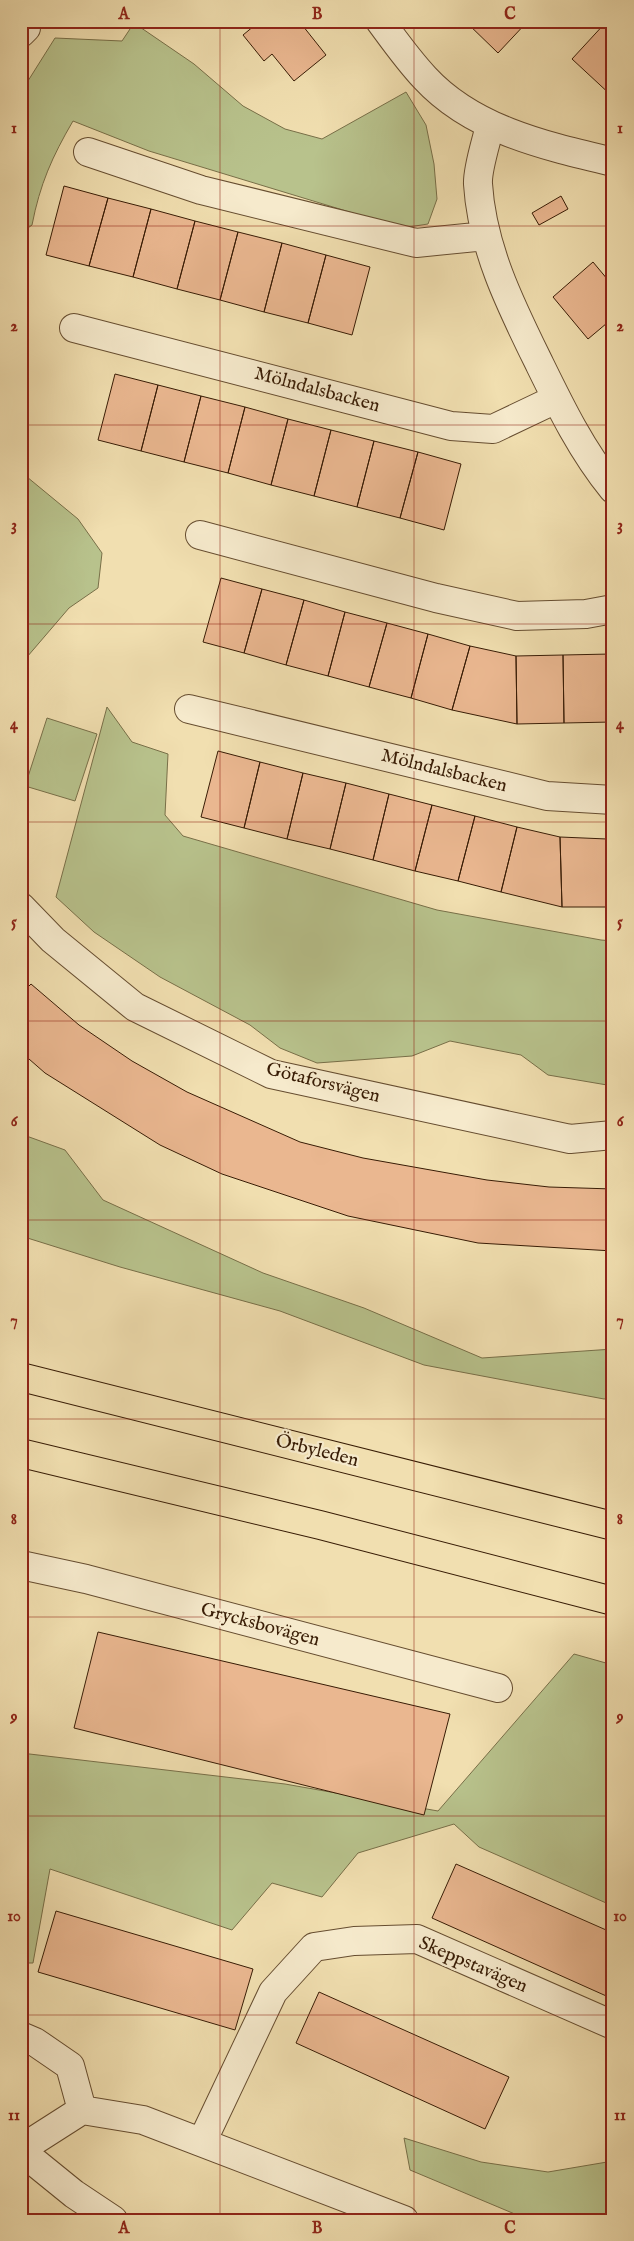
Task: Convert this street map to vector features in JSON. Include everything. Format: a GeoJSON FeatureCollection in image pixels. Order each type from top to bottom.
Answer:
{"type":"FeatureCollection","features":[{"type":"Feature","properties":{"kind":"main road","name":"Örbyleden"},"geometry":{"type":"LineString","coordinates":[[21,1377],[613,1526]]}},
{"type":"Feature","properties":{"kind":"main road"},"geometry":{"type":"LineString","coordinates":[[21,1453],[320,1525],[613,1601]]}},
{"type":"Feature","properties":{"kind":"street"},"geometry":{"type":"LineString","coordinates":[[380,21],[426,79],[477,119],[546,146],[613,162]]}},
{"type":"Feature","properties":{"kind":"street"},"geometry":{"type":"LineString","coordinates":[[490,124],[478,182],[486,236],[506,297],[556,399],[592,464],[613,489]]}},
{"type":"Feature","properties":{"kind":"street"},"geometry":{"type":"LineString","coordinates":[[88,152],[201,190],[416,243],[486,236]]}},
{"type":"Feature","properties":{"kind":"street","name":"Mölndalsbacken"},"geometry":{"type":"LineString","coordinates":[[74,328],[451,426],[493,429],[556,399]]}},
{"type":"Feature","properties":{"kind":"street"},"geometry":{"type":"LineString","coordinates":[[200,535],[436,598],[517,616],[586,614],[613,609]]}},
{"type":"Feature","properties":{"kind":"street","name":"Mölndalsbacken"},"geometry":{"type":"LineString","coordinates":[[189,709],[547,796],[613,800]]}},
{"type":"Feature","properties":{"kind":"street","name":"Götaforsvägen"},"geometry":{"type":"LineString","coordinates":[[21,907],[53,940],[135,1007],[271,1074],[570,1139],[613,1135]]}},
{"type":"Feature","properties":{"kind":"street","name":"Grycksbovägen"},"geometry":{"type":"LineString","coordinates":[[21,1565],[86,1579],[498,1688]]}},
{"type":"Feature","properties":{"kind":"street","name":"Skeppstavägen"},"geometry":{"type":"LineString","coordinates":[[202,2142],[273,1992],[314,1947],[354,1941],[417,1939],[613,2025]]}},
{"type":"Feature","properties":{"kind":"street"},"geometry":{"type":"LineString","coordinates":[[21,2036],[35,2042],[70,2066],[82,2110]]}},
{"type":"Feature","properties":{"kind":"street"},"geometry":{"type":"LineString","coordinates":[[113,2220],[74,2194],[21,2150],[82,2110],[143,2120],[404,2220]]}},
{"type":"Feature","properties":{"kind":"green space"},"geometry":{"type":"Polygon","coordinates":[[[134,23],[194,64],[243,106],[285,129],[322,139],[406,92],[426,125],[434,164],[437,199],[428,224],[402,228],[149,151],[73,121],[48,171],[32,225],[21,233],[21,92],[55,38],[122,41],[134,23]]]}},
{"type":"Feature","properties":{"kind":"green space"},"geometry":{"type":"Polygon","coordinates":[[[21,472],[78,519],[102,553],[98,588],[69,608],[21,664],[21,472]]]}},
{"type":"Feature","properties":{"kind":"green space"},"geometry":{"type":"Polygon","coordinates":[[[107,707],[132,742],[168,754],[165,815],[183,836],[437,910],[613,941],[613,1086],[548,1075],[521,1055],[450,1041],[412,1056],[317,1063],[280,1048],[250,1025],[160,977],[94,932],[56,897],[107,707]]]}},
{"type":"Feature","properties":{"kind":"green space"},"geometry":{"type":"Polygon","coordinates":[[[47,718],[97,734],[75,801],[25,786],[47,718]]]}},
{"type":"Feature","properties":{"kind":"green space"},"geometry":{"type":"Polygon","coordinates":[[[21,1134],[65,1150],[103,1200],[263,1273],[364,1308],[482,1358],[613,1349],[613,1398],[604,1399],[424,1365],[280,1311],[120,1267],[21,1236],[21,1134]]]}},
{"type":"Feature","properties":{"kind":"green space"},"geometry":{"type":"Polygon","coordinates":[[[574,1654],[613,1665],[613,1906],[479,1847],[454,1824],[358,1853],[322,1897],[272,1883],[232,1930],[50,1869],[33,1963],[21,1963],[21,1753],[285,1784],[438,1811],[574,1654]]]}},
{"type":"Feature","properties":{"kind":"green space"},"geometry":{"type":"Polygon","coordinates":[[[404,2138],[481,2162],[548,2172],[613,2161],[613,2220],[529,2220],[410,2170],[404,2138]]]}},
{"type":"Feature","properties":{"kind":"building"},"geometry":{"type":"Polygon","coordinates":[[[260,21],[299,21],[326,55],[294,81],[272,54],[264,61],[243,35],[260,21]]]}},
{"type":"Feature","properties":{"kind":"building"},"geometry":{"type":"Polygon","coordinates":[[[465,21],[528,21],[498,53],[465,21]]]}},
{"type":"Feature","properties":{"kind":"building"},"geometry":{"type":"Polygon","coordinates":[[[607,21],[613,21],[613,97],[572,59],[607,21]]]}},
{"type":"Feature","properties":{"kind":"building"},"geometry":{"type":"Polygon","coordinates":[[[64,186],[108,198],[89,266],[46,255],[64,186]]]}},
{"type":"Feature","properties":{"kind":"building"},"geometry":{"type":"Polygon","coordinates":[[[561,196],[568,209],[539,225],[532,213],[561,196]]]}},
{"type":"Feature","properties":{"kind":"building"},"geometry":{"type":"Polygon","coordinates":[[[108,198],[151,209],[133,277],[89,266],[108,198]]]}},
{"type":"Feature","properties":{"kind":"building"},"geometry":{"type":"Polygon","coordinates":[[[151,209],[195,221],[177,289],[133,277],[151,209]]]}},
{"type":"Feature","properties":{"kind":"building"},"geometry":{"type":"Polygon","coordinates":[[[195,221],[238,232],[220,300],[177,289],[195,221]]]}},
{"type":"Feature","properties":{"kind":"building"},"geometry":{"type":"Polygon","coordinates":[[[238,232],[282,243],[264,312],[220,300],[238,232]]]}},
{"type":"Feature","properties":{"kind":"building"},"geometry":{"type":"Polygon","coordinates":[[[282,243],[326,255],[308,323],[264,312],[282,243]]]}},
{"type":"Feature","properties":{"kind":"building"},"geometry":{"type":"Polygon","coordinates":[[[326,255],[370,267],[352,335],[308,323],[326,255]]]}},
{"type":"Feature","properties":{"kind":"building"},"geometry":{"type":"Polygon","coordinates":[[[593,262],[613,286],[613,318],[588,339],[553,297],[593,262]]]}},
{"type":"Feature","properties":{"kind":"building"},"geometry":{"type":"Polygon","coordinates":[[[115,374],[158,385],[141,451],[98,440],[115,374]]]}},
{"type":"Feature","properties":{"kind":"building"},"geometry":{"type":"Polygon","coordinates":[[[158,385],[201,396],[184,462],[141,451],[158,385]]]}},
{"type":"Feature","properties":{"kind":"building"},"geometry":{"type":"Polygon","coordinates":[[[201,396],[245,407],[228,473],[184,462],[201,396]]]}},
{"type":"Feature","properties":{"kind":"building"},"geometry":{"type":"Polygon","coordinates":[[[245,407],[288,419],[271,485],[228,473],[245,407]]]}},
{"type":"Feature","properties":{"kind":"building"},"geometry":{"type":"Polygon","coordinates":[[[288,419],[331,430],[314,496],[271,485],[288,419]]]}},
{"type":"Feature","properties":{"kind":"building"},"geometry":{"type":"Polygon","coordinates":[[[331,430],[374,441],[357,507],[314,496],[331,430]]]}},
{"type":"Feature","properties":{"kind":"building"},"geometry":{"type":"Polygon","coordinates":[[[374,441],[418,452],[400,518],[357,507],[374,441]]]}},
{"type":"Feature","properties":{"kind":"building"},"geometry":{"type":"Polygon","coordinates":[[[418,452],[461,464],[444,530],[400,518],[418,452]]]}},
{"type":"Feature","properties":{"kind":"building"},"geometry":{"type":"Polygon","coordinates":[[[221,578],[262,589],[244,653],[203,642],[221,578]]]}},
{"type":"Feature","properties":{"kind":"building"},"geometry":{"type":"Polygon","coordinates":[[[262,589],[304,600],[286,665],[244,653],[262,589]]]}},
{"type":"Feature","properties":{"kind":"building"},"geometry":{"type":"Polygon","coordinates":[[[304,600],[345,612],[328,676],[286,665],[304,600]]]}},
{"type":"Feature","properties":{"kind":"building"},"geometry":{"type":"Polygon","coordinates":[[[345,612],[387,623],[369,687],[328,676],[345,612]]]}},
{"type":"Feature","properties":{"kind":"building"},"geometry":{"type":"Polygon","coordinates":[[[387,623],[428,634],[411,698],[369,687],[387,623]]]}},
{"type":"Feature","properties":{"kind":"building"},"geometry":{"type":"Polygon","coordinates":[[[428,634],[470,646],[452,710],[411,698],[428,634]]]}},
{"type":"Feature","properties":{"kind":"building"},"geometry":{"type":"Polygon","coordinates":[[[470,646],[516,656],[517,724],[452,710],[470,646]]]}},
{"type":"Feature","properties":{"kind":"building"},"geometry":{"type":"Polygon","coordinates":[[[611,654],[613,654],[613,722],[612,722],[611,654]]]}},
{"type":"Feature","properties":{"kind":"building"},"geometry":{"type":"Polygon","coordinates":[[[611,654],[612,722],[564,723],[563,655],[611,654]]]}},
{"type":"Feature","properties":{"kind":"building"},"geometry":{"type":"Polygon","coordinates":[[[563,655],[564,723],[517,724],[516,656],[563,655]]]}},
{"type":"Feature","properties":{"kind":"building"},"geometry":{"type":"Polygon","coordinates":[[[218,751],[260,762],[244,828],[201,817],[218,751]]]}},
{"type":"Feature","properties":{"kind":"building"},"geometry":{"type":"Polygon","coordinates":[[[260,762],[303,773],[287,839],[244,828],[260,762]]]}},
{"type":"Feature","properties":{"kind":"building"},"geometry":{"type":"Polygon","coordinates":[[[303,773],[346,783],[330,849],[287,839],[303,773]]]}},
{"type":"Feature","properties":{"kind":"building"},"geometry":{"type":"Polygon","coordinates":[[[346,783],[389,794],[373,860],[330,849],[346,783]]]}},
{"type":"Feature","properties":{"kind":"building"},"geometry":{"type":"Polygon","coordinates":[[[389,794],[432,805],[415,871],[373,860],[389,794]]]}},
{"type":"Feature","properties":{"kind":"building"},"geometry":{"type":"Polygon","coordinates":[[[432,805],[475,816],[458,881],[415,871],[432,805]]]}},
{"type":"Feature","properties":{"kind":"building"},"geometry":{"type":"Polygon","coordinates":[[[475,816],[517,827],[501,892],[458,881],[475,816]]]}},
{"type":"Feature","properties":{"kind":"building"},"geometry":{"type":"Polygon","coordinates":[[[517,827],[560,837],[562,907],[501,892],[517,827]]]}},
{"type":"Feature","properties":{"kind":"building"},"geometry":{"type":"Polygon","coordinates":[[[560,837],[607,839],[607,907],[562,907],[560,837]]]}},
{"type":"Feature","properties":{"kind":"building"},"geometry":{"type":"Polygon","coordinates":[[[607,839],[613,839],[613,907],[607,907],[607,839]]]}},
{"type":"Feature","properties":{"kind":"building"},"geometry":{"type":"Polygon","coordinates":[[[31,984],[79,1025],[132,1061],[187,1092],[300,1142],[363,1158],[487,1180],[549,1187],[613,1189],[613,1251],[478,1243],[348,1216],[222,1174],[160,1145],[45,1073],[21,1052],[21,994],[31,984]]]}},
{"type":"Feature","properties":{"kind":"building"},"geometry":{"type":"Polygon","coordinates":[[[98,1632],[450,1714],[424,1815],[74,1728],[98,1632]]]}},
{"type":"Feature","properties":{"kind":"building"},"geometry":{"type":"Polygon","coordinates":[[[456,1864],[613,1933],[613,1999],[432,1918],[456,1864]]]}},
{"type":"Feature","properties":{"kind":"building"},"geometry":{"type":"Polygon","coordinates":[[[56,1911],[253,1969],[235,2030],[38,1972],[56,1911]]]}},
{"type":"Feature","properties":{"kind":"building"},"geometry":{"type":"Polygon","coordinates":[[[319,1992],[509,2077],[485,2129],[296,2043],[319,1992]]]}}]}
